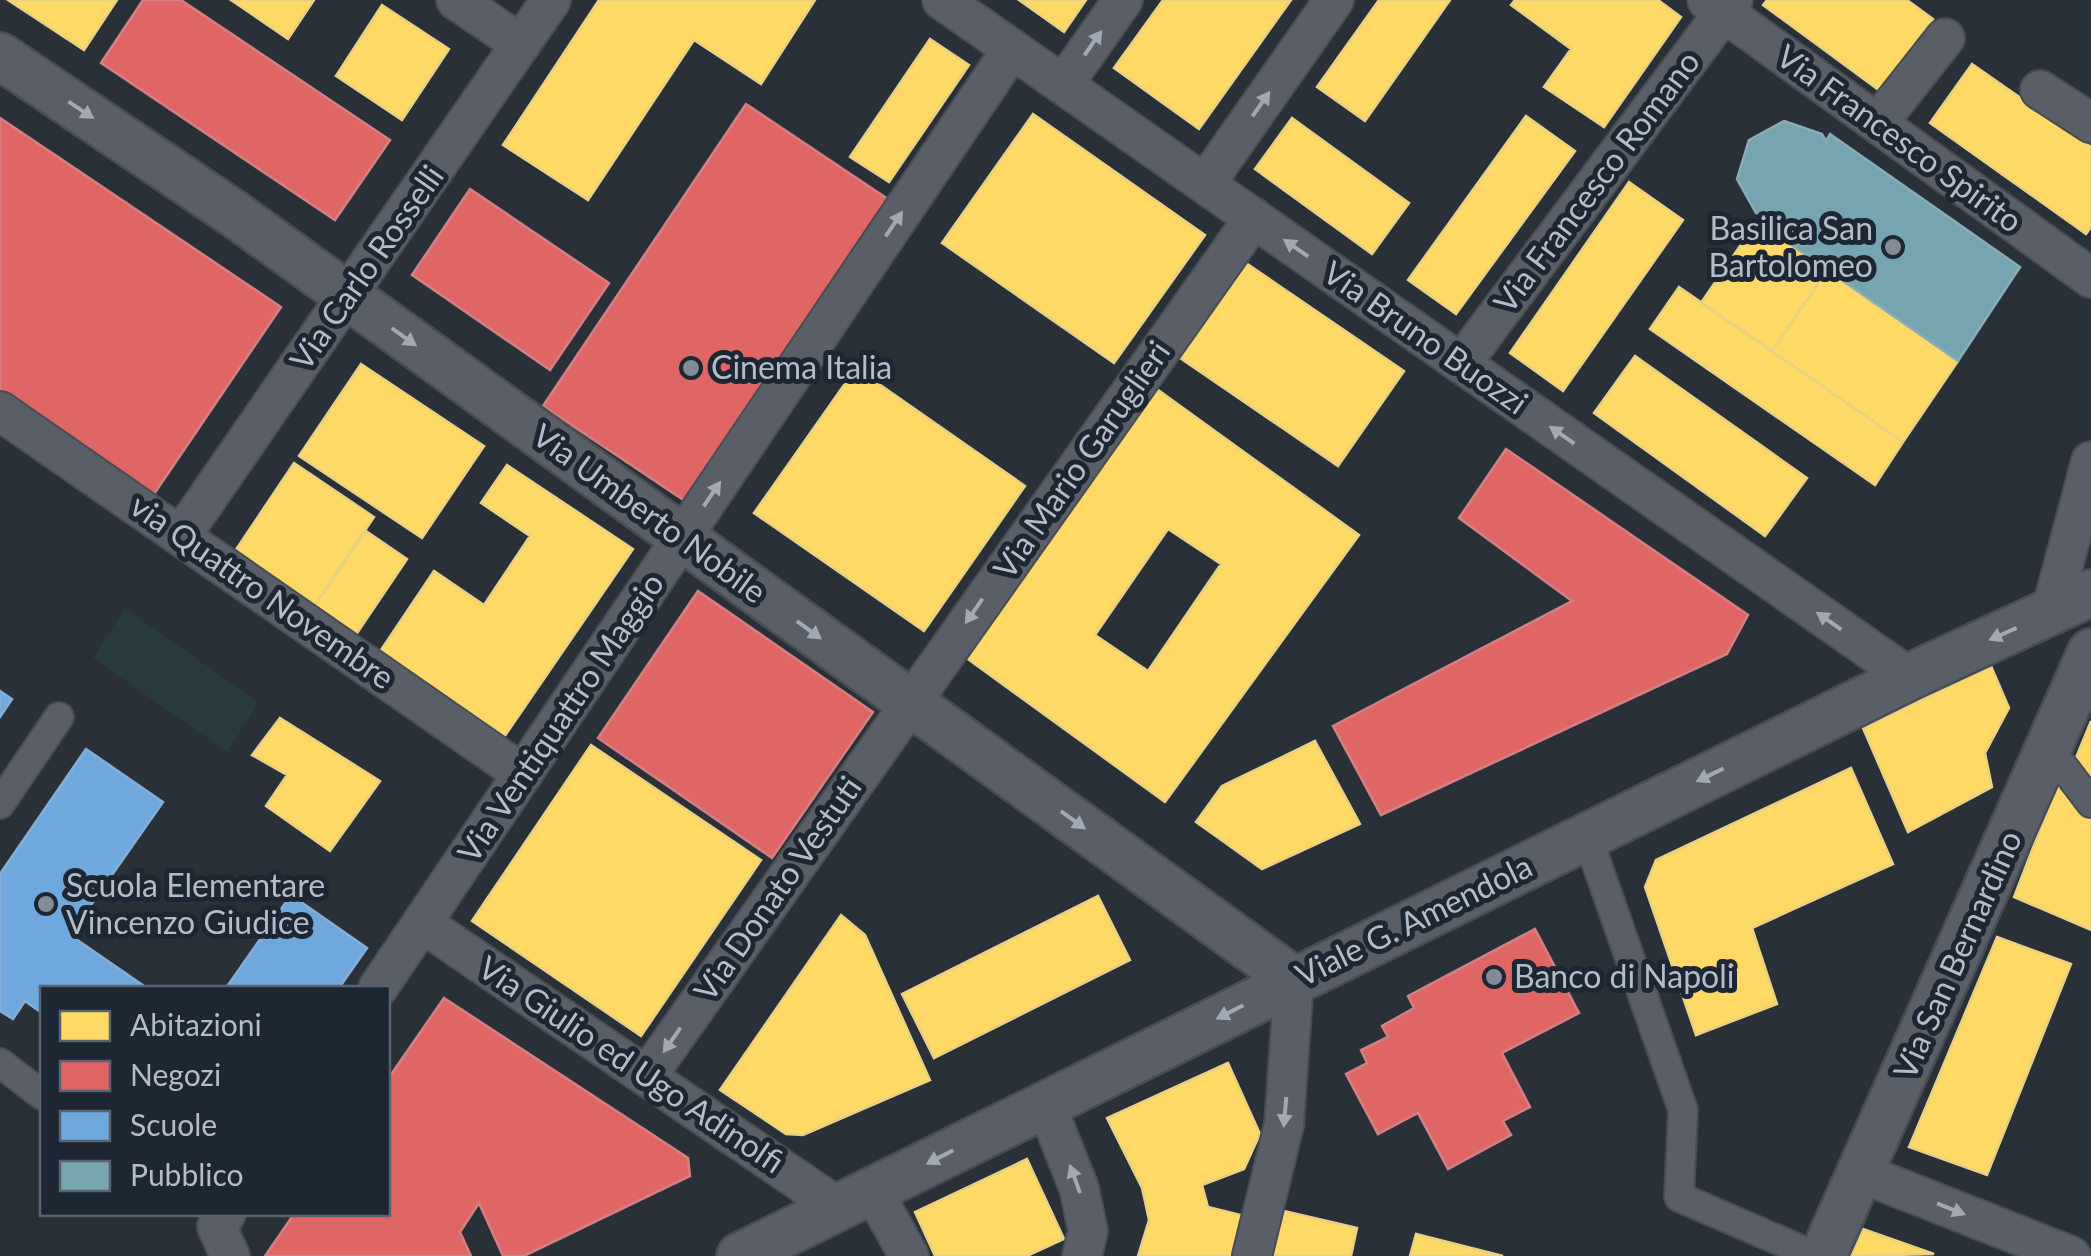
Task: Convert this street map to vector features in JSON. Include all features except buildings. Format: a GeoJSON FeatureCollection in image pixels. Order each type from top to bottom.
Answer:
{"type":"FeatureCollection","features":[{"type":"Feature","properties":{"kind":"street"},"geometry":{"type":"LineString","coordinates":[[456,0],[521,44]]}},
{"type":"Feature","properties":{"kind":"street","name":"Via Carlo Rosselli"},"geometry":{"type":"LineString","coordinates":[[181,536],[550,0]]}},
{"type":"Feature","properties":{"kind":"street"},"geometry":{"type":"LineString","coordinates":[[1063,85],[1123,0]]}},
{"type":"Feature","properties":{"kind":"street"},"geometry":{"type":"LineString","coordinates":[[1205,184],[1334,0]]}},
{"type":"Feature","properties":{"kind":"street","name":"Via Bruno Buozzi"},"geometry":{"type":"LineString","coordinates":[[946,1],[1909,677]]}},
{"type":"Feature","properties":{"kind":"street","name":"Via Francesco Spirito"},"geometry":{"type":"LineString","coordinates":[[1722,4],[2091,278]]}},
{"type":"Feature","properties":{"kind":"street","name":"Via Francesco Romano"},"geometry":{"type":"LineString","coordinates":[[1462,364],[1722,4]]}},
{"type":"Feature","properties":{"kind":"street"},"geometry":{"type":"LineString","coordinates":[[1878,123],[1945,38]]}},
{"type":"Feature","properties":{"kind":"street","name":"Via Ventiquattro Maggio"},"geometry":{"type":"LineString","coordinates":[[379,986],[1012,50]]}},
{"type":"Feature","properties":{"kind":"street","name":"Via Umberto Nobile"},"geometry":{"type":"LineString","coordinates":[[0,56],[236,215],[1294,980]]}},
{"type":"Feature","properties":{"kind":"street"},"geometry":{"type":"LineString","coordinates":[[2040,90],[2091,123]]}},
{"type":"Feature","properties":{"kind":"street","name":"Via Mario Garuglieri"},"geometry":{"type":"LineString","coordinates":[[910,702],[1254,218]]}},
{"type":"Feature","properties":{"kind":"street","name":"via Quattro Novembre"},"geometry":{"type":"LineString","coordinates":[[0,411],[522,774]]}},
{"type":"Feature","properties":{"kind":"street"},"geometry":{"type":"LineString","coordinates":[[2051,612],[2091,461]]}},
{"type":"Feature","properties":{"kind":"street","name":"Viale G. Amendola"},"geometry":{"type":"LineString","coordinates":[[740,1256],[1909,677],[2091,593]]}},
{"type":"Feature","properties":{"kind":"street","name":"Via San Bernardino"},"geometry":{"type":"LineString","coordinates":[[1823,1256],[2091,652]]}},
{"type":"Feature","properties":{"kind":"street","name":"Via Donato Vestuti"},"geometry":{"type":"LineString","coordinates":[[647,1076],[910,702]]}},
{"type":"Feature","properties":{"kind":"street"},"geometry":{"type":"LineString","coordinates":[[0,804],[59,717]]}},
{"type":"Feature","properties":{"kind":"street"},"geometry":{"type":"LineString","coordinates":[[2049,748],[2091,803]]}},
{"type":"Feature","properties":{"kind":"street"},"geometry":{"type":"LineString","coordinates":[[1587,836],[1683,1110],[1680,1197],[1815,1256]]}},
{"type":"Feature","properties":{"kind":"street","name":"Via Giulio ed Ugo Adinolfi"},"geometry":{"type":"LineString","coordinates":[[422,923],[647,1076],[856,1199]]}},
{"type":"Feature","properties":{"kind":"street"},"geometry":{"type":"LineString","coordinates":[[1252,1256],[1284,1125],[1294,980]]}},
{"type":"Feature","properties":{"kind":"street"},"geometry":{"type":"LineString","coordinates":[[0,1063],[40,1094]]}},
{"type":"Feature","properties":{"kind":"street"},"geometry":{"type":"LineString","coordinates":[[1046,1104],[1079,1188],[1088,1231],[1082,1256]]}},
{"type":"Feature","properties":{"kind":"street"},"geometry":{"type":"LineString","coordinates":[[1861,1173],[2071,1256]]}},
{"type":"Feature","properties":{"kind":"street"},"geometry":{"type":"LineString","coordinates":[[856,1199],[909,1256]]}},
{"type":"Feature","properties":{"kind":"green space"},"geometry":{"type":"Polygon","coordinates":[[[125,608],[259,703],[227,752],[93,658],[125,608]]]}},
{"type":"Feature","properties":{"kind":"place","name":"Basilica San Bartolomeo"},"geometry":{"type":"Point","coordinates":[1893,247]}},
{"type":"Feature","properties":{"kind":"place","name":"Cinema Italia"},"geometry":{"type":"Point","coordinates":[691,368]}},
{"type":"Feature","properties":{"kind":"place","name":"Scuola Elementare Vincenzo Giudice"},"geometry":{"type":"Point","coordinates":[46,904]}},
{"type":"Feature","properties":{"kind":"place","name":"Banco di Napoli"},"geometry":{"type":"Point","coordinates":[1494,977]}}]}
